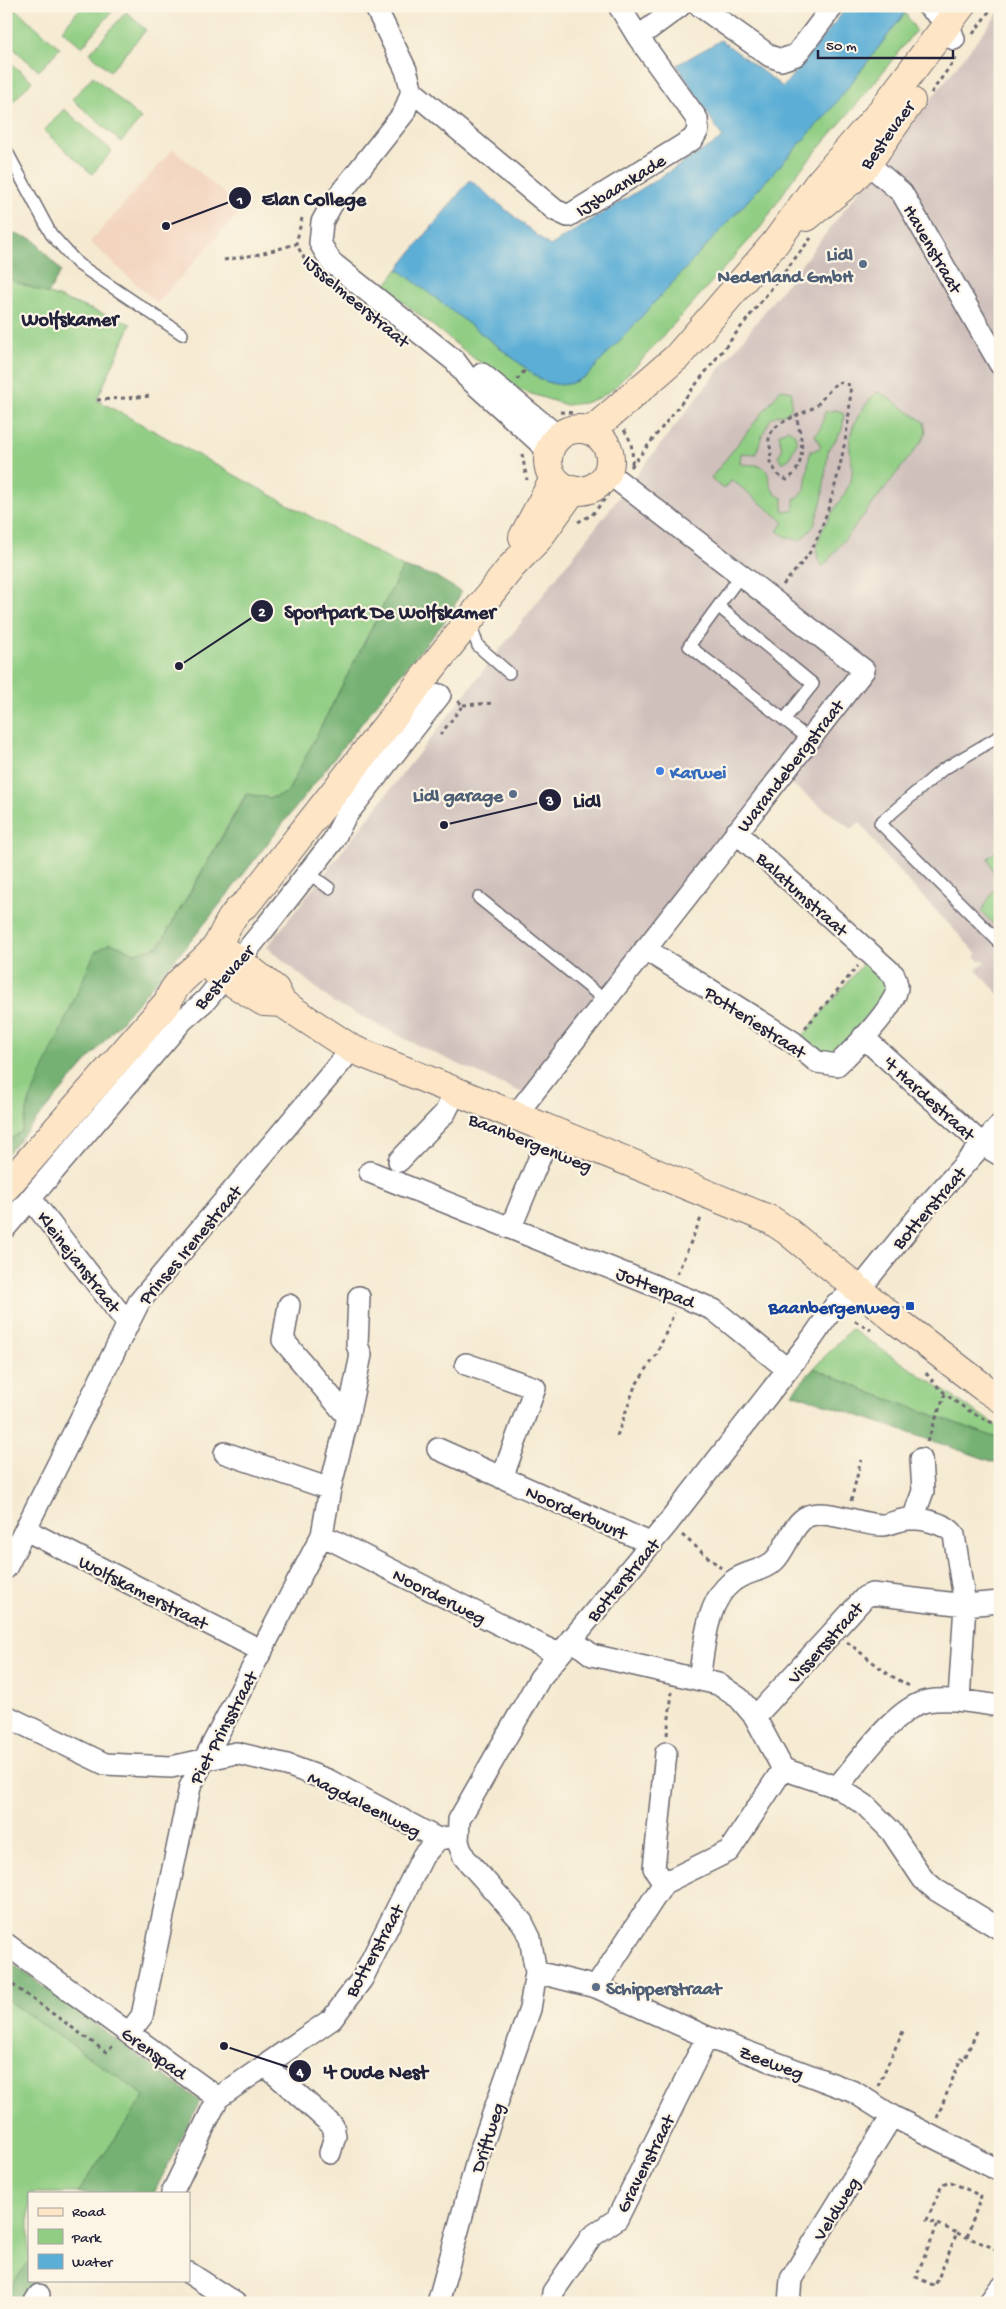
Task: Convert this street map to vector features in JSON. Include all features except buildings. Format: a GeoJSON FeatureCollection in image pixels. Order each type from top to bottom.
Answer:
{"type":"FeatureCollection","features":[{"type":"Feature","properties":{"kind":"street","name":"IJsbaankade"},"geometry":{"type":"LineString","coordinates":[[412,91],[555,210],[568,216],[693,139],[698,130],[697,118],[638,37],[619,6]]}},
{"type":"Feature","properties":{"kind":"street"},"geometry":{"type":"LineString","coordinates":[[638,37],[680,6]]}},
{"type":"Feature","properties":{"kind":"street"},"geometry":{"type":"LineString","coordinates":[[700,6],[770,56],[781,60],[796,55],[833,6]]}},
{"type":"Feature","properties":{"kind":"street","name":"Bestevaer"},"geometry":{"type":"LineString","coordinates":[[593,429],[648,403],[667,378],[677,357],[775,243],[852,180],[858,155],[952,22],[977,6]]}},
{"type":"Feature","properties":{"kind":"street"},"geometry":{"type":"LineString","coordinates":[[366,10],[406,70],[412,91]]}},
{"type":"Feature","properties":{"kind":"street","name":"IJsselmeerstraat"},"geometry":{"type":"LineString","coordinates":[[412,91],[404,113],[332,204],[322,222],[320,243],[332,262],[455,360],[467,363],[530,424],[554,444]]}},
{"type":"Feature","properties":{"kind":"street","name":"Havenstraat"},"geometry":{"type":"LineString","coordinates":[[858,155],[902,193],[1000,364]]}},
{"type":"Feature","properties":{"kind":"street"},"geometry":{"type":"LineString","coordinates":[[577,428],[593,429],[609,461],[613,477],[593,487],[564,484],[548,467],[554,444],[564,432],[577,428]]}},
{"type":"Feature","properties":{"kind":"street","name":"Warandebergstraat"},"geometry":{"type":"LineString","coordinates":[[516,1116],[864,670],[613,477]]}},
{"type":"Feature","properties":{"kind":"street","name":"Bestevaer"},"geometry":{"type":"LineString","coordinates":[[6,1187],[168,1002],[171,991],[224,963],[308,872],[333,841],[345,817],[418,704],[464,627],[512,566],[526,530],[564,484]]}},
{"type":"Feature","properties":{"kind":"street","name":"Bestevaer"},"geometry":{"type":"LineString","coordinates":[[6,1227],[32,1199],[183,1020],[206,1000],[224,963],[237,909],[246,903],[418,704],[440,695]]}},
{"type":"Feature","properties":{"kind":"street","name":"Balatumstraat"},"geometry":{"type":"LineString","coordinates":[[736,832],[894,975],[898,987],[892,1002],[863,1037]]}},
{"type":"Feature","properties":{"kind":"street","name":"Potteriestraat"},"geometry":{"type":"LineString","coordinates":[[645,949],[793,1042],[817,1062],[837,1065],[863,1037]]}},
{"type":"Feature","properties":{"kind":"street","name":"Baanbergenweg"},"geometry":{"type":"LineString","coordinates":[[224,963],[275,989],[282,1003],[352,1049],[469,1091],[516,1116],[771,1220],[786,1230],[853,1301],[956,1367],[1000,1398]]}},
{"type":"Feature","properties":{"kind":"street","name":"'t Hardestraat"},"geometry":{"type":"LineString","coordinates":[[863,1037],[991,1150]]}},
{"type":"Feature","properties":{"kind":"street","name":"Prinses Irenestraat"},"geometry":{"type":"LineString","coordinates":[[6,1568],[139,1302],[352,1049]]}},
{"type":"Feature","properties":{"kind":"street"},"geometry":{"type":"LineString","coordinates":[[399,1161],[469,1091]]}},
{"type":"Feature","properties":{"kind":"street","name":"Botterstraat"},"geometry":{"type":"LineString","coordinates":[[218,2098],[332,2019],[362,1979],[423,1856],[448,1838],[540,1678],[652,1544],[813,1337],[836,1304],[853,1301],[926,1207],[991,1150],[1000,1126]]}},
{"type":"Feature","properties":{"kind":"street"},"geometry":{"type":"LineString","coordinates":[[511,1227],[551,1130]]}},
{"type":"Feature","properties":{"kind":"street","name":"Jotterpad"},"geometry":{"type":"LineString","coordinates":[[370,1172],[714,1310],[787,1369]]}},
{"type":"Feature","properties":{"kind":"street","name":"Kleinejanstraat"},"geometry":{"type":"LineString","coordinates":[[32,1199],[128,1324]]}},
{"type":"Feature","properties":{"kind":"street","name":"Piet Prinsstraat"},"geometry":{"type":"LineString","coordinates":[[129,2033],[142,2016],[190,1786],[322,1535],[330,1489],[361,1355],[357,1345],[359,1298]]}},
{"type":"Feature","properties":{"kind":"street"},"geometry":{"type":"LineString","coordinates":[[288,1305],[283,1340],[348,1417]]}},
{"type":"Feature","properties":{"kind":"street","name":"Noorderbuurt"},"geometry":{"type":"LineString","coordinates":[[466,1364],[535,1388],[502,1478]]}},
{"type":"Feature","properties":{"kind":"street","name":"Noorderbuurt"},"geometry":{"type":"LineString","coordinates":[[438,1450],[652,1544]]}},
{"type":"Feature","properties":{"kind":"street"},"geometry":{"type":"LineString","coordinates":[[225,1453],[330,1489]]}},
{"type":"Feature","properties":{"kind":"street"},"geometry":{"type":"LineString","coordinates":[[913,1519],[923,1491],[921,1459]]}},
{"type":"Feature","properties":{"kind":"street"},"geometry":{"type":"LineString","coordinates":[[699,1678],[711,1613],[719,1594],[734,1580],[762,1570],[775,1560],[800,1523],[808,1516],[820,1515],[883,1525],[913,1519],[951,1530],[954,1535],[965,1605],[959,1700]]}},
{"type":"Feature","properties":{"kind":"street","name":"Wolfskamerstraat"},"geometry":{"type":"LineString","coordinates":[[26,1530],[262,1651]]}},
{"type":"Feature","properties":{"kind":"street","name":"Noorderweg"},"geometry":{"type":"LineString","coordinates":[[322,1535],[564,1647],[673,1675],[699,1678],[718,1684],[739,1698],[754,1717],[783,1769]]}},
{"type":"Feature","properties":{"kind":"street","name":"Vissersstraat"},"geometry":{"type":"LineString","coordinates":[[754,1717],[865,1597],[872,1594],[965,1605],[1000,1602]]}},
{"type":"Feature","properties":{"kind":"street"},"geometry":{"type":"LineString","coordinates":[[837,1787],[889,1725],[905,1712],[926,1701],[959,1700],[1000,1706]]}},
{"type":"Feature","properties":{"kind":"street","name":"Magdaleenweg"},"geometry":{"type":"LineString","coordinates":[[6,1716],[105,1764],[170,1767],[236,1753],[287,1766],[328,1780],[448,1838]]}},
{"type":"Feature","properties":{"kind":"street"},"geometry":{"type":"LineString","coordinates":[[664,1883],[654,1868],[666,1753]]}},
{"type":"Feature","properties":{"kind":"street"},"geometry":{"type":"LineString","coordinates":[[596,1987],[664,1883],[729,1851],[783,1769],[837,1787],[866,1805],[891,1831],[924,1879],[936,1890],[1000,1929]]}},
{"type":"Feature","properties":{"kind":"street"},"geometry":{"type":"LineString","coordinates":[[448,1838],[522,1922],[530,1938],[536,1972]]}},
{"type":"Feature","properties":{"kind":"street","name":"Grenspad"},"geometry":{"type":"LineString","coordinates":[[6,1944],[218,2098]]}},
{"type":"Feature","properties":{"kind":"street","name":"Zeeweg"},"geometry":{"type":"LineString","coordinates":[[536,1972],[596,1987],[706,2037],[854,2092],[892,2116],[1000,2171]]}},
{"type":"Feature","properties":{"kind":"street","name":"Driftweg"},"geometry":{"type":"LineString","coordinates":[[438,2303],[478,2157],[530,2009],[536,1972]]}},
{"type":"Feature","properties":{"kind":"street","name":"Gravenstraat"},"geometry":{"type":"LineString","coordinates":[[552,2303],[553,2292],[591,2237],[617,2219],[706,2037]]}},
{"type":"Feature","properties":{"kind":"street"},"geometry":{"type":"LineString","coordinates":[[265,2065],[333,2126],[335,2136],[330,2153]]}},
{"type":"Feature","properties":{"kind":"street"},"geometry":{"type":"LineString","coordinates":[[172,2192],[218,2098]]}},
{"type":"Feature","properties":{"kind":"street","name":"Veldweg"},"geometry":{"type":"LineString","coordinates":[[789,2303],[791,2279],[892,2116]]}},
{"type":"Feature","properties":{"kind":"street"},"geometry":{"type":"LineString","coordinates":[[190,2274],[235,2303]]}},
{"type":"Feature","properties":{"kind":"street"},"geometry":{"type":"LineString","coordinates":[[989,2303],[1000,2288]]}},
{"type":"Feature","properties":{"kind":"lane"},"geometry":{"type":"LineString","coordinates":[[6,150],[51,234],[78,264],[182,334]]}},
{"type":"Feature","properties":{"kind":"lane"},"geometry":{"type":"LineString","coordinates":[[741,575],[689,646],[809,739]]}},
{"type":"Feature","properties":{"kind":"lane"},"geometry":{"type":"LineString","coordinates":[[719,607],[813,684],[784,720]]}},
{"type":"Feature","properties":{"kind":"lane"},"geometry":{"type":"LineString","coordinates":[[464,627],[474,636],[478,646],[509,673]]}},
{"type":"Feature","properties":{"kind":"lane"},"geometry":{"type":"LineString","coordinates":[[1000,736],[942,770],[880,823],[1000,943]]}},
{"type":"Feature","properties":{"kind":"lane"},"geometry":{"type":"LineString","coordinates":[[308,872],[329,888]]}},
{"type":"Feature","properties":{"kind":"lane"},"geometry":{"type":"LineString","coordinates":[[480,898],[605,1000]]}},
{"type":"Feature","properties":{"kind":"path"},"geometry":{"type":"LineString","coordinates":[[352,6],[366,10]]}},
{"type":"Feature","properties":{"kind":"path"},"geometry":{"type":"LineString","coordinates":[[952,22],[993,6]]}},
{"type":"Feature","properties":{"kind":"path","name":"IJsselmeerstraat"},"geometry":{"type":"LineString","coordinates":[[305,213],[300,221],[296,244],[310,265]]}},
{"type":"Feature","properties":{"kind":"path"},"geometry":{"type":"LineString","coordinates":[[573,528],[578,522],[592,515],[613,477],[815,233]]}},
{"type":"Feature","properties":{"kind":"path"},"geometry":{"type":"LineString","coordinates":[[224,260],[260,254],[296,244]]}},
{"type":"Feature","properties":{"kind":"path"},"geometry":{"type":"LineString","coordinates":[[778,592],[809,554],[830,504],[851,413],[850,385],[837,382],[815,406],[775,427],[768,437],[768,445],[772,451],[769,460],[778,475],[787,480],[795,474],[803,447],[796,416]]}},
{"type":"Feature","properties":{"kind":"path"},"geometry":{"type":"LineString","coordinates":[[97,400],[152,396]]}},
{"type":"Feature","properties":{"kind":"path"},"geometry":{"type":"LineString","coordinates":[[527,482],[522,452],[516,442],[546,408],[564,413],[593,429]]}},
{"type":"Feature","properties":{"kind":"path"},"geometry":{"type":"LineString","coordinates":[[463,705],[495,703]]}},
{"type":"Feature","properties":{"kind":"path"},"geometry":{"type":"LineString","coordinates":[[793,1042],[869,953]]}},
{"type":"Feature","properties":{"kind":"path"},"geometry":{"type":"LineString","coordinates":[[617,1436],[635,1386],[657,1354],[675,1294],[705,1210]]}},
{"type":"Feature","properties":{"kind":"path"},"geometry":{"type":"LineString","coordinates":[[853,1301],[860,1326],[876,1332]]}},
{"type":"Feature","properties":{"kind":"path"},"geometry":{"type":"LineString","coordinates":[[924,1371],[944,1394],[978,1417],[1000,1426]]}},
{"type":"Feature","properties":{"kind":"path"},"geometry":{"type":"LineString","coordinates":[[933,1424],[944,1394]]}},
{"type":"Feature","properties":{"kind":"path"},"geometry":{"type":"LineString","coordinates":[[855,1485],[861,1460]]}},
{"type":"Feature","properties":{"kind":"path"},"geometry":{"type":"LineString","coordinates":[[668,1523],[734,1580]]}},
{"type":"Feature","properties":{"kind":"path"},"geometry":{"type":"LineString","coordinates":[[834,1632],[888,1674],[914,1690],[926,1701]]}},
{"type":"Feature","properties":{"kind":"path"},"geometry":{"type":"LineString","coordinates":[[666,1753],[673,1675]]}},
{"type":"Feature","properties":{"kind":"path"},"geometry":{"type":"LineString","coordinates":[[6,1980],[106,2052]]}},
{"type":"Feature","properties":{"kind":"path"},"geometry":{"type":"LineString","coordinates":[[871,2103],[904,2029]]}},
{"type":"Feature","properties":{"kind":"path"},"geometry":{"type":"LineString","coordinates":[[929,2134],[954,2081],[951,2080],[961,2058],[964,2060],[977,2032]]}},
{"type":"Feature","properties":{"kind":"path"},"geometry":{"type":"LineString","coordinates":[[967,2237],[981,2196],[951,2182],[942,2185],[927,2220],[938,2224],[957,2233],[991,2247],[1000,2254]]}},
{"type":"Feature","properties":{"kind":"path"},"geometry":{"type":"LineString","coordinates":[[938,2224],[916,2277],[935,2286],[957,2233]]}},
{"type":"Feature","properties":{"kind":"shaded area"},"geometry":{"type":"Polygon","coordinates":[[[1000,11],[1000,995],[976,970],[985,962],[982,959],[980,961],[975,956],[977,954],[888,860],[860,822],[851,829],[786,780],[537,1100],[421,1047],[333,1002],[267,947],[1000,11]]]}},
{"type":"Feature","properties":{"kind":"shaded area"},"geometry":{"type":"Polygon","coordinates":[[[173,149],[242,209],[157,303],[90,242],[173,149]]]}},
{"type":"Feature","properties":{"kind":"green space"},"geometry":{"type":"Polygon","coordinates":[[[12,6],[60,48],[39,71],[6,42],[6,11],[12,6]]]}},
{"type":"Feature","properties":{"kind":"green space"},"geometry":{"type":"Polygon","coordinates":[[[82,6],[117,6],[82,47],[62,30],[82,6]]]}},
{"type":"Feature","properties":{"kind":"green space"},"geometry":{"type":"Polygon","coordinates":[[[126,12],[146,30],[110,71],[90,53],[126,12]]]}},
{"type":"Feature","properties":{"kind":"green space"},"geometry":{"type":"Polygon","coordinates":[[[905,13],[916,30],[862,98],[794,177],[761,227],[637,365],[614,388],[599,398],[584,403],[566,405],[522,391],[475,359],[384,287],[398,269],[540,379],[560,385],[581,379],[588,375],[828,113],[905,13]]]}},
{"type":"Feature","properties":{"kind":"green space"},"geometry":{"type":"Polygon","coordinates":[[[6,59],[32,81],[11,104],[6,99],[6,59]]]}},
{"type":"Feature","properties":{"kind":"green space"},"geometry":{"type":"Polygon","coordinates":[[[93,76],[141,119],[121,142],[72,99],[93,76]]]}},
{"type":"Feature","properties":{"kind":"green space"},"geometry":{"type":"Polygon","coordinates":[[[64,109],[112,151],[92,174],[44,131],[64,109]]]}},
{"type":"Feature","properties":{"kind":"green space"},"geometry":{"type":"Polygon","coordinates":[[[6,232],[33,239],[61,271],[48,294],[6,278],[6,232]]]}},
{"type":"Feature","properties":{"kind":"green space"},"geometry":{"type":"Polygon","coordinates":[[[6,278],[131,324],[97,400],[403,567],[287,793],[271,798],[246,794],[159,946],[135,953],[110,943],[30,1100],[22,1131],[11,1139],[6,1137],[6,278]]]}},
{"type":"Feature","properties":{"kind":"green space"},"geometry":{"type":"Polygon","coordinates":[[[781,389],[792,392],[791,409],[785,414],[771,419],[756,454],[741,453],[740,464],[759,465],[765,469],[773,491],[783,498],[783,511],[794,511],[794,498],[798,498],[805,489],[810,450],[811,452],[821,447],[815,435],[821,427],[825,412],[837,410],[844,414],[842,430],[828,451],[822,500],[814,526],[801,540],[788,538],[777,531],[784,522],[732,480],[724,489],[711,478],[781,389]]]}},
{"type":"Feature","properties":{"kind":"green space"},"geometry":{"type":"Polygon","coordinates":[[[877,392],[883,394],[924,422],[926,432],[922,441],[823,567],[818,557],[817,546],[826,523],[851,480],[851,434],[857,418],[877,392]]]}},
{"type":"Feature","properties":{"kind":"green space"},"geometry":{"type":"Polygon","coordinates":[[[788,429],[794,433],[797,442],[789,459],[782,463],[778,456],[782,450],[779,434],[788,429]]]}},
{"type":"Feature","properties":{"kind":"green space"},"geometry":{"type":"Polygon","coordinates":[[[403,567],[435,576],[461,592],[450,615],[394,682],[195,936],[6,1155],[6,1137],[11,1139],[22,1131],[30,1100],[95,952],[110,943],[135,953],[159,946],[247,794],[271,798],[287,793],[403,567]]]}},
{"type":"Feature","properties":{"kind":"green space"},"geometry":{"type":"Polygon","coordinates":[[[1000,848],[1000,930],[981,912],[998,883],[988,858],[1000,848]]]}},
{"type":"Feature","properties":{"kind":"green space"},"geometry":{"type":"Polygon","coordinates":[[[866,960],[893,989],[831,1059],[800,1039],[866,960]]]}},
{"type":"Feature","properties":{"kind":"green space"},"geometry":{"type":"Polygon","coordinates":[[[851,1329],[1000,1428],[1000,1439],[871,1393],[814,1368],[851,1329]]]}},
{"type":"Feature","properties":{"kind":"green space"},"geometry":{"type":"Polygon","coordinates":[[[814,1368],[871,1393],[1000,1439],[1000,1464],[792,1393],[814,1368]]]}},
{"type":"Feature","properties":{"kind":"green space"},"geometry":{"type":"Polygon","coordinates":[[[6,1959],[200,2101],[154,2192],[78,2192],[145,2096],[6,1999],[6,1959]]]}},
{"type":"Feature","properties":{"kind":"green space"},"geometry":{"type":"Polygon","coordinates":[[[6,1999],[145,2096],[78,2192],[28,2192],[28,2263],[6,2294],[6,1999]]]}},
{"type":"Feature","properties":{"kind":"green space"},"geometry":{"type":"Polygon","coordinates":[[[28,2262],[28,2282],[35,2282],[20,2303],[6,2303],[6,2293],[28,2262]]]}},
{"type":"Feature","properties":{"kind":"water"},"geometry":{"type":"Polygon","coordinates":[[[848,6],[901,6],[905,13],[828,113],[588,375],[575,382],[560,385],[540,379],[398,269],[430,229],[433,230],[431,228],[470,180],[550,246],[723,138],[677,65],[721,40],[783,87],[848,6]]]}},
{"type":"Feature","properties":{"kind":"place","name":"Elan College"},"geometry":{"type":"Point","coordinates":[166,226]}},
{"type":"Feature","properties":{"kind":"place","name":"Lidl Nederland GmbH"},"geometry":{"type":"Point","coordinates":[863,264]}},
{"type":"Feature","properties":{"kind":"place","name":"Sportpark De Wolfskamer"},"geometry":{"type":"Point","coordinates":[179,666]}},
{"type":"Feature","properties":{"kind":"place","name":"Karwei"},"geometry":{"type":"Point","coordinates":[660,771]}},
{"type":"Feature","properties":{"kind":"place","name":"Lidl garage"},"geometry":{"type":"Point","coordinates":[513,794]}},
{"type":"Feature","properties":{"kind":"place","name":"Lidl"},"geometry":{"type":"Point","coordinates":[444,825]}},
{"type":"Feature","properties":{"kind":"place","name":"Baanbergenweg"},"geometry":{"type":"Point","coordinates":[910,1306]}},
{"type":"Feature","properties":{"kind":"place","name":"Schipperstraat"},"geometry":{"type":"Point","coordinates":[596,1987]}},
{"type":"Feature","properties":{"kind":"place","name":"'t Oude Nest"},"geometry":{"type":"Point","coordinates":[224,2046]}},
{"type":"Feature","properties":{"kind":"district","name":"Wolfskamer"},"geometry":{"type":"Point","coordinates":[70,318]}}]}
